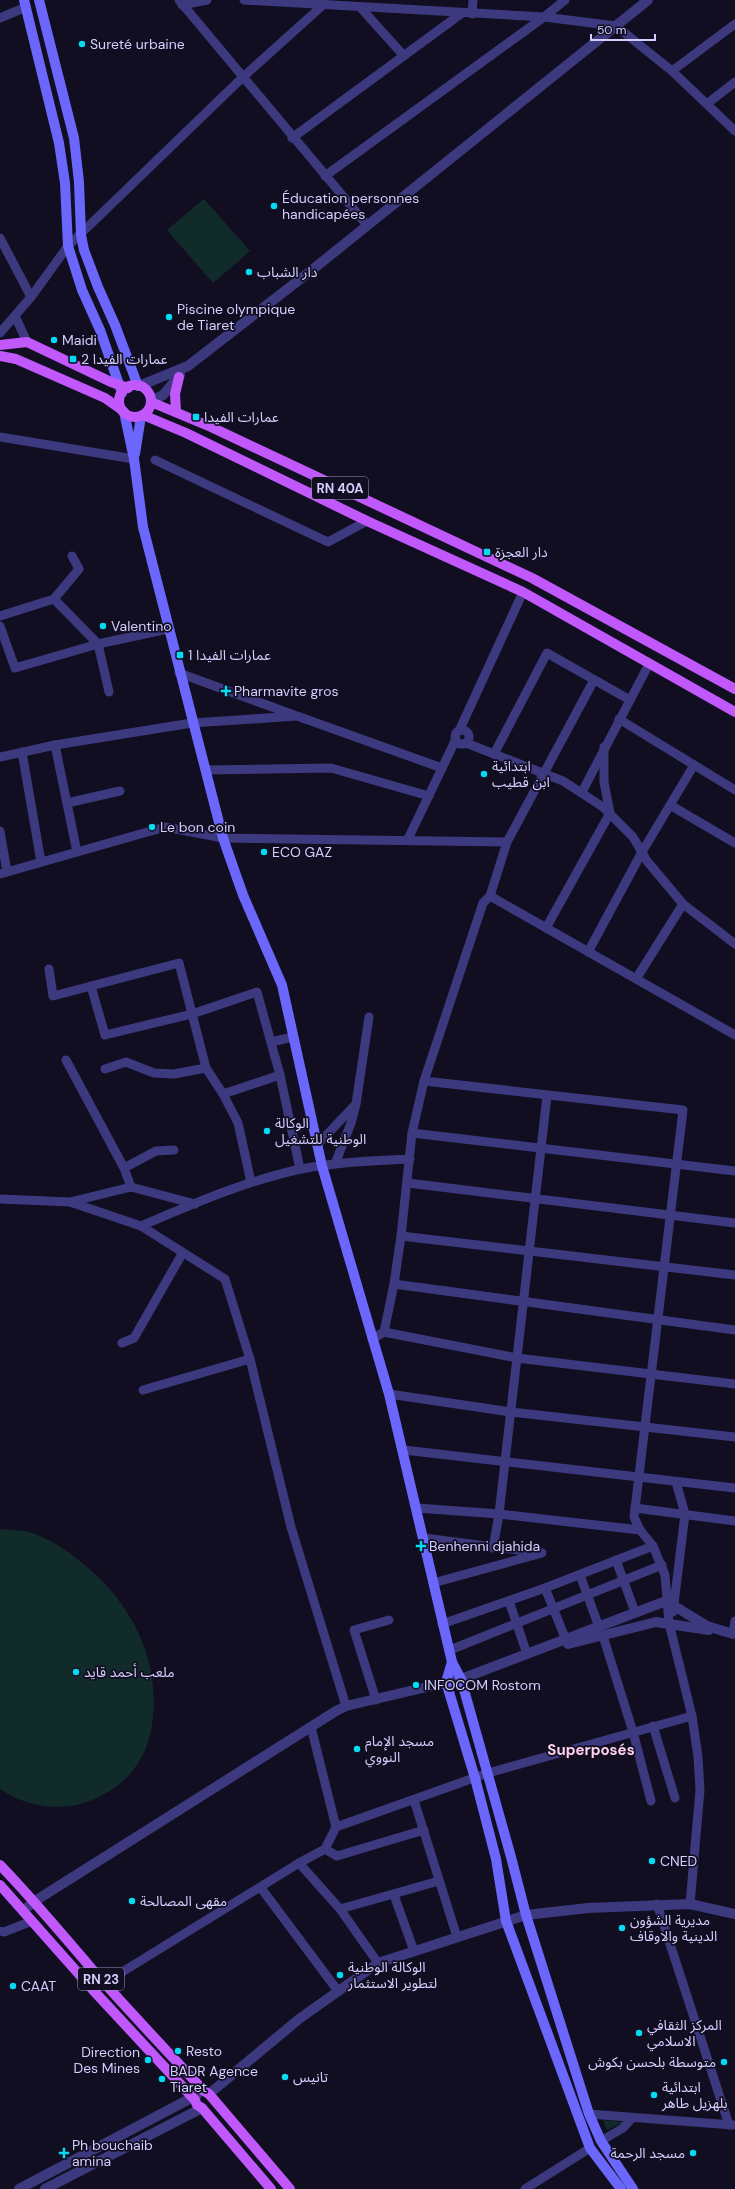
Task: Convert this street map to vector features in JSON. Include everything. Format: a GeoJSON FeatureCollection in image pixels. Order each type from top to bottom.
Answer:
{"type":"FeatureCollection","features":[{"type":"Feature","properties":{"kind":"main road"},"geometry":{"type":"LineString","coordinates":[[39,0],[74,138],[79,182],[81,235],[84,250],[115,325],[129,388],[119,402],[123,411],[134,460],[142,527],[223,838],[243,896],[282,985],[322,1166],[404,1450],[442,1624],[452,1662],[460,1679],[488,1773],[526,1915],[589,2114],[601,2141],[633,2189]]}},
{"type":"Feature","properties":{"kind":"main road"},"geometry":{"type":"LineString","coordinates":[[25,4],[59,143],[65,183],[68,246],[82,290],[129,388]]}},
{"type":"Feature","properties":{"kind":"main road"},"geometry":{"type":"LineString","coordinates":[[0,345],[27,342],[129,388],[148,392],[151,402],[149,410],[142,416],[134,460]]}},
{"type":"Feature","properties":{"kind":"main road"},"geometry":{"type":"LineString","coordinates":[[0,356],[16,359],[104,398],[130,416],[142,416]]}},
{"type":"Feature","properties":{"kind":"main road"},"geometry":{"type":"LineString","coordinates":[[176,412],[176,394],[179,377]]}},
{"type":"Feature","properties":{"kind":"main road","name":"RN 40A"},"geometry":{"type":"LineString","coordinates":[[151,402],[176,412],[532,578],[735,689]]}},
{"type":"Feature","properties":{"kind":"main road","name":"RN 40A"},"geometry":{"type":"LineString","coordinates":[[142,416],[186,434],[367,521],[523,592],[570,617],[649,664],[735,712]]}},
{"type":"Feature","properties":{"kind":"main road"},"geometry":{"type":"LineString","coordinates":[[452,1662],[446,1682],[476,1778],[496,1859],[506,1921],[590,2148],[622,2189]]}},
{"type":"Feature","properties":{"kind":"main road","name":"RN 23"},"geometry":{"type":"LineString","coordinates":[[0,1865],[35,1901],[50,1921],[202,2096]]}},
{"type":"Feature","properties":{"kind":"main road","name":"RN 23"},"geometry":{"type":"LineString","coordinates":[[0,1885],[93,1990],[202,2096],[290,2189]]}},
{"type":"Feature","properties":{"kind":"main road"},"geometry":{"type":"LineString","coordinates":[[202,2108],[210,2106],[202,2096],[197,2106],[202,2108],[271,2189]]}},
{"type":"Feature","properties":{"kind":"street"},"geometry":{"type":"LineString","coordinates":[[180,3],[206,0]]}},
{"type":"Feature","properties":{"kind":"street"},"geometry":{"type":"LineString","coordinates":[[244,0],[544,17],[616,26],[672,71],[708,103],[735,131]]}},
{"type":"Feature","properties":{"kind":"street"},"geometry":{"type":"LineString","coordinates":[[472,0],[472,14]]}},
{"type":"Feature","properties":{"kind":"street"},"geometry":{"type":"LineString","coordinates":[[325,176],[544,17],[564,0]]}},
{"type":"Feature","properties":{"kind":"street"},"geometry":{"type":"LineString","coordinates":[[151,402],[163,395],[188,366],[648,0]]}},
{"type":"Feature","properties":{"kind":"street"},"geometry":{"type":"LineString","coordinates":[[180,3],[366,225]]}},
{"type":"Feature","properties":{"kind":"street"},"geometry":{"type":"LineString","coordinates":[[0,18],[25,4]]}},
{"type":"Feature","properties":{"kind":"street"},"geometry":{"type":"LineString","coordinates":[[0,333],[30,297],[68,246],[243,77],[323,5]]}},
{"type":"Feature","properties":{"kind":"street"},"geometry":{"type":"LineString","coordinates":[[360,7],[404,56]]}},
{"type":"Feature","properties":{"kind":"street"},"geometry":{"type":"LineString","coordinates":[[292,138],[462,13]]}},
{"type":"Feature","properties":{"kind":"street"},"geometry":{"type":"LineString","coordinates":[[672,71],[735,24]]}},
{"type":"Feature","properties":{"kind":"street"},"geometry":{"type":"LineString","coordinates":[[708,103],[735,82]]}},
{"type":"Feature","properties":{"kind":"street"},"geometry":{"type":"LineString","coordinates":[[0,238],[30,297]]}},
{"type":"Feature","properties":{"kind":"street"},"geometry":{"type":"LineString","coordinates":[[15,316],[27,342]]}},
{"type":"Feature","properties":{"kind":"street"},"geometry":{"type":"LineString","coordinates":[[129,388],[188,366]]}},
{"type":"Feature","properties":{"kind":"street"},"geometry":{"type":"LineString","coordinates":[[0,437],[134,460]]}},
{"type":"Feature","properties":{"kind":"street"},"geometry":{"type":"LineString","coordinates":[[155,460],[328,542],[367,521]]}},
{"type":"Feature","properties":{"kind":"street"},"geometry":{"type":"LineString","coordinates":[[0,616],[54,599],[79,569],[72,556]]}},
{"type":"Feature","properties":{"kind":"street"},"geometry":{"type":"LineString","coordinates":[[408,839],[458,735],[523,592]]}},
{"type":"Feature","properties":{"kind":"street"},"geometry":{"type":"LineString","coordinates":[[54,599],[98,644],[109,692]]}},
{"type":"Feature","properties":{"kind":"street"},"geometry":{"type":"LineString","coordinates":[[0,626],[15,668],[98,644],[168,629]]}},
{"type":"Feature","properties":{"kind":"street"},"geometry":{"type":"LineString","coordinates":[[494,754],[547,653],[630,700]]}},
{"type":"Feature","properties":{"kind":"street"},"geometry":{"type":"LineString","coordinates":[[582,792],[604,747],[649,664]]}},
{"type":"Feature","properties":{"kind":"street"},"geometry":{"type":"LineString","coordinates":[[180,673],[442,768]]}},
{"type":"Feature","properties":{"kind":"street"},"geometry":{"type":"LineString","coordinates":[[372,1340],[384,1332],[394,1284],[408,1184],[412,1133],[424,1081],[483,903],[490,896],[507,842],[594,680]]}},
{"type":"Feature","properties":{"kind":"street"},"geometry":{"type":"LineString","coordinates":[[0,757],[55,745],[192,723],[297,716]]}},
{"type":"Feature","properties":{"kind":"street"},"geometry":{"type":"LineString","coordinates":[[619,719],[735,790]]}},
{"type":"Feature","properties":{"kind":"street"},"geometry":{"type":"LineString","coordinates":[[458,735],[460,744],[466,743],[544,772],[582,792],[610,813],[633,837],[642,852],[683,904],[735,944]]}},
{"type":"Feature","properties":{"kind":"street"},"geometry":{"type":"LineString","coordinates":[[55,745],[77,852]]}},
{"type":"Feature","properties":{"kind":"street"},"geometry":{"type":"LineString","coordinates":[[546,928],[610,813],[604,782],[604,747]]}},
{"type":"Feature","properties":{"kind":"street"},"geometry":{"type":"LineString","coordinates":[[22,752],[41,862]]}},
{"type":"Feature","properties":{"kind":"street"},"geometry":{"type":"LineString","coordinates":[[588,952],[642,852],[694,765]]}},
{"type":"Feature","properties":{"kind":"street"},"geometry":{"type":"LineString","coordinates":[[206,770],[331,768],[429,796]]}},
{"type":"Feature","properties":{"kind":"street"},"geometry":{"type":"LineString","coordinates":[[67,803],[120,791]]}},
{"type":"Feature","properties":{"kind":"street"},"geometry":{"type":"LineString","coordinates":[[670,805],[735,843]]}},
{"type":"Feature","properties":{"kind":"street"},"geometry":{"type":"LineString","coordinates":[[0,831],[4,873],[165,827],[223,838],[408,839],[507,842]]}},
{"type":"Feature","properties":{"kind":"street"},"geometry":{"type":"LineString","coordinates":[[490,896],[735,1035]]}},
{"type":"Feature","properties":{"kind":"street"},"geometry":{"type":"LineString","coordinates":[[636,979],[683,904]]}},
{"type":"Feature","properties":{"kind":"street"},"geometry":{"type":"LineString","coordinates":[[50,969],[53,996],[178,963],[206,1068],[223,1094],[238,1123],[251,1182]]}},
{"type":"Feature","properties":{"kind":"street"},"geometry":{"type":"LineString","coordinates":[[91,986],[105,1035],[192,1014],[257,992],[280,1075],[300,1169]]}},
{"type":"Feature","properties":{"kind":"street"},"geometry":{"type":"LineString","coordinates":[[335,1164],[351,1123],[356,1104],[369,1017]]}},
{"type":"Feature","properties":{"kind":"street"},"geometry":{"type":"LineString","coordinates":[[271,1042],[293,1037]]}},
{"type":"Feature","properties":{"kind":"street"},"geometry":{"type":"LineString","coordinates":[[66,1060],[124,1168],[131,1187]]}},
{"type":"Feature","properties":{"kind":"street"},"geometry":{"type":"LineString","coordinates":[[105,1069],[126,1062],[154,1073],[174,1074],[206,1068]]}},
{"type":"Feature","properties":{"kind":"street"},"geometry":{"type":"LineString","coordinates":[[223,1094],[280,1075]]}},
{"type":"Feature","properties":{"kind":"street"},"geometry":{"type":"LineString","coordinates":[[424,1081],[547,1096],[683,1110],[634,1517],[640,1530],[653,1546],[662,1565],[671,1604]]}},
{"type":"Feature","properties":{"kind":"street"},"geometry":{"type":"LineString","coordinates":[[493,1548],[499,1514],[547,1096]]}},
{"type":"Feature","properties":{"kind":"street"},"geometry":{"type":"LineString","coordinates":[[317,1145],[356,1104]]}},
{"type":"Feature","properties":{"kind":"street"},"geometry":{"type":"LineString","coordinates":[[412,1133],[676,1162],[735,1171]]}},
{"type":"Feature","properties":{"kind":"street"},"geometry":{"type":"LineString","coordinates":[[124,1168],[156,1151],[174,1150]]}},
{"type":"Feature","properties":{"kind":"street"},"geometry":{"type":"LineString","coordinates":[[140,1226],[251,1182],[300,1169],[335,1164],[410,1159]]}},
{"type":"Feature","properties":{"kind":"street"},"geometry":{"type":"LineString","coordinates":[[408,1184],[735,1223]]}},
{"type":"Feature","properties":{"kind":"street"},"geometry":{"type":"LineString","coordinates":[[0,1199],[70,1202],[131,1187],[195,1204]]}},
{"type":"Feature","properties":{"kind":"street"},"geometry":{"type":"LineString","coordinates":[[70,1202],[140,1226],[182,1254],[225,1279],[250,1359],[291,1527],[346,1706]]}},
{"type":"Feature","properties":{"kind":"street"},"geometry":{"type":"LineString","coordinates":[[401,1236],[735,1275]]}},
{"type":"Feature","properties":{"kind":"street"},"geometry":{"type":"LineString","coordinates":[[122,1343],[134,1338],[182,1254]]}},
{"type":"Feature","properties":{"kind":"street"},"geometry":{"type":"LineString","coordinates":[[394,1284],[735,1330]]}},
{"type":"Feature","properties":{"kind":"street"},"geometry":{"type":"LineString","coordinates":[[384,1332],[517,1358],[735,1384]]}},
{"type":"Feature","properties":{"kind":"street"},"geometry":{"type":"LineString","coordinates":[[144,1390],[250,1359]]}},
{"type":"Feature","properties":{"kind":"street"},"geometry":{"type":"LineString","coordinates":[[389,1394],[511,1412],[735,1437]]}},
{"type":"Feature","properties":{"kind":"street"},"geometry":{"type":"LineString","coordinates":[[404,1450],[735,1488]]}},
{"type":"Feature","properties":{"kind":"street"},"geometry":{"type":"LineString","coordinates":[[676,1482],[685,1514],[669,1623],[692,1716],[700,1790],[690,1904]]}},
{"type":"Feature","properties":{"kind":"street"},"geometry":{"type":"LineString","coordinates":[[417,1508],[499,1514],[640,1530]]}},
{"type":"Feature","properties":{"kind":"street"},"geometry":{"type":"LineString","coordinates":[[635,1508],[735,1520]]}},
{"type":"Feature","properties":{"kind":"street"},"geometry":{"type":"LineString","coordinates":[[424,1538],[493,1548],[542,1553],[433,1583]]}},
{"type":"Feature","properties":{"kind":"street"},"geometry":{"type":"LineString","coordinates":[[442,1624],[510,1601],[653,1546]]}},
{"type":"Feature","properties":{"kind":"street"},"geometry":{"type":"LineString","coordinates":[[616,1560],[635,1612]]}},
{"type":"Feature","properties":{"kind":"street"},"geometry":{"type":"LineString","coordinates":[[450,1650],[662,1565]]}},
{"type":"Feature","properties":{"kind":"street"},"geometry":{"type":"LineString","coordinates":[[580,1574],[601,1631],[633,1732],[651,1801]]}},
{"type":"Feature","properties":{"kind":"street"},"geometry":{"type":"LineString","coordinates":[[545,1588],[566,1640]]}},
{"type":"Feature","properties":{"kind":"street"},"geometry":{"type":"LineString","coordinates":[[510,1601],[527,1654]]}},
{"type":"Feature","properties":{"kind":"street"},"geometry":{"type":"LineString","coordinates":[[527,1654],[601,1631],[635,1612],[671,1604],[707,1626],[734,1634]]}},
{"type":"Feature","properties":{"kind":"street"},"geometry":{"type":"LineString","coordinates":[[376,1700],[354,1630],[389,1620]]}},
{"type":"Feature","properties":{"kind":"street"},"geometry":{"type":"LineString","coordinates":[[734,1634],[735,1621]]}},
{"type":"Feature","properties":{"kind":"street"},"geometry":{"type":"LineString","coordinates":[[23,1911],[35,1901],[346,1706],[460,1679],[566,1640],[601,1631],[656,1622],[734,1634]]}},
{"type":"Feature","properties":{"kind":"street"},"geometry":{"type":"LineString","coordinates":[[336,1827],[488,1773],[692,1716]]}},
{"type":"Feature","properties":{"kind":"street"},"geometry":{"type":"LineString","coordinates":[[653,1726],[675,1798]]}},
{"type":"Feature","properties":{"kind":"street"},"geometry":{"type":"LineString","coordinates":[[93,1990],[261,1888],[299,1863],[325,1849],[336,1827],[311,1727]]}},
{"type":"Feature","properties":{"kind":"street"},"geometry":{"type":"LineString","coordinates":[[414,1800],[456,1937]]}},
{"type":"Feature","properties":{"kind":"street"},"geometry":{"type":"LineString","coordinates":[[325,1849],[337,1856],[424,1830]]}},
{"type":"Feature","properties":{"kind":"street"},"geometry":{"type":"LineString","coordinates":[[299,1863],[340,1909],[378,1963]]}},
{"type":"Feature","properties":{"kind":"street"},"geometry":{"type":"LineString","coordinates":[[340,1909],[394,1895],[439,1881]]}},
{"type":"Feature","properties":{"kind":"street"},"geometry":{"type":"LineString","coordinates":[[261,1888],[338,1991]]}},
{"type":"Feature","properties":{"kind":"street"},"geometry":{"type":"LineString","coordinates":[[394,1895],[414,1951]]}},
{"type":"Feature","properties":{"kind":"street"},"geometry":{"type":"LineString","coordinates":[[589,2114],[732,2125],[658,1904]]}},
{"type":"Feature","properties":{"kind":"street"},"geometry":{"type":"LineString","coordinates":[[19,2189],[202,2096],[299,2019],[378,1963],[526,1915],[588,1908],[658,1904],[690,1904],[735,1914]]}},
{"type":"Feature","properties":{"kind":"street"},"geometry":{"type":"LineString","coordinates":[[0,1931],[4,1932],[32,1921]]}},
{"type":"Feature","properties":{"kind":"street"},"geometry":{"type":"LineString","coordinates":[[45,2189],[202,2108]]}},
{"type":"Feature","properties":{"kind":"street"},"geometry":{"type":"LineString","coordinates":[[601,2141],[623,2128],[632,2118]]}},
{"type":"Feature","properties":{"kind":"street"},"geometry":{"type":"LineString","coordinates":[[525,2189],[590,2148]]}},
{"type":"Feature","properties":{"kind":"green space"},"geometry":{"type":"Polygon","coordinates":[[[204,199],[250,251],[213,283],[167,230],[204,199]]]}},
{"type":"Feature","properties":{"kind":"green space","name":"ملعب أحمد قايد"},"geometry":{"type":"Polygon","coordinates":[[[0,1530],[26,1531],[43,1537],[63,1548],[81,1562],[98,1577],[126,1611],[137,1630],[146,1651],[154,1694],[151,1732],[147,1746],[134,1770],[124,1780],[101,1796],[87,1802],[65,1807],[42,1806],[20,1800],[0,1789],[0,1530]]]}},
{"type":"Feature","properties":{"kind":"green space"},"geometry":{"type":"Polygon","coordinates":[[[603,2120],[623,2122],[607,2130],[603,2120]]]}},
{"type":"Feature","properties":{"kind":"place","name":"Sureté urbaine"},"geometry":{"type":"Point","coordinates":[82,44]}},
{"type":"Feature","properties":{"kind":"place","name":"Éducation personnes handicapées"},"geometry":{"type":"Point","coordinates":[274,206]}},
{"type":"Feature","properties":{"kind":"place","name":"دار الشباب"},"geometry":{"type":"Point","coordinates":[249,272]}},
{"type":"Feature","properties":{"kind":"place","name":"Piscine olympique de Tiaret"},"geometry":{"type":"Point","coordinates":[169,317]}},
{"type":"Feature","properties":{"kind":"place","name":"Maidi"},"geometry":{"type":"Point","coordinates":[54,340]}},
{"type":"Feature","properties":{"kind":"place","name":"عمارات الفيدا 2"},"geometry":{"type":"Point","coordinates":[73,359]}},
{"type":"Feature","properties":{"kind":"place","name":"عمارات الفيدا"},"geometry":{"type":"Point","coordinates":[196,417]}},
{"type":"Feature","properties":{"kind":"place","name":"دار العجزة"},"geometry":{"type":"Point","coordinates":[487,552]}},
{"type":"Feature","properties":{"kind":"place","name":"Valentino"},"geometry":{"type":"Point","coordinates":[103,626]}},
{"type":"Feature","properties":{"kind":"place","name":"عمارات الفيدا 1"},"geometry":{"type":"Point","coordinates":[180,655]}},
{"type":"Feature","properties":{"kind":"place","name":"Pharmavite gros"},"geometry":{"type":"Point","coordinates":[226,691]}},
{"type":"Feature","properties":{"kind":"place","name":"ابتدائية ابن قطيب"},"geometry":{"type":"Point","coordinates":[484,774]}},
{"type":"Feature","properties":{"kind":"place","name":"Le bon coin"},"geometry":{"type":"Point","coordinates":[152,827]}},
{"type":"Feature","properties":{"kind":"place","name":"ECO GAZ"},"geometry":{"type":"Point","coordinates":[264,852]}},
{"type":"Feature","properties":{"kind":"place","name":"الوكالة الوطنية للتشغيل"},"geometry":{"type":"Point","coordinates":[267,1131]}},
{"type":"Feature","properties":{"kind":"place","name":"Benhenni djahida"},"geometry":{"type":"Point","coordinates":[421,1546]}},
{"type":"Feature","properties":{"kind":"place","name":"ملعب أحمد قايد"},"geometry":{"type":"Point","coordinates":[76,1672]}},
{"type":"Feature","properties":{"kind":"place","name":"INFOCOM Rostom"},"geometry":{"type":"Point","coordinates":[416,1685]}},
{"type":"Feature","properties":{"kind":"place","name":"مسجد الإمام النووي"},"geometry":{"type":"Point","coordinates":[357,1749]}},
{"type":"Feature","properties":{"kind":"place","name":"CNED"},"geometry":{"type":"Point","coordinates":[652,1861]}},
{"type":"Feature","properties":{"kind":"place","name":"مقهى المصالحة"},"geometry":{"type":"Point","coordinates":[132,1901]}},
{"type":"Feature","properties":{"kind":"place","name":"مديرية الشؤون الدينية والاوقاف"},"geometry":{"type":"Point","coordinates":[622,1928]}},
{"type":"Feature","properties":{"kind":"place","name":"الوكالة الوطنية لتطوير الاستثمار"},"geometry":{"type":"Point","coordinates":[340,1975]}},
{"type":"Feature","properties":{"kind":"place","name":"CAAT"},"geometry":{"type":"Point","coordinates":[13,1986]}},
{"type":"Feature","properties":{"kind":"place","name":"المركز الثقافي الاسلامي"},"geometry":{"type":"Point","coordinates":[639,2033]}},
{"type":"Feature","properties":{"kind":"place","name":"Resto"},"geometry":{"type":"Point","coordinates":[178,2051]}},
{"type":"Feature","properties":{"kind":"place","name":"Direction Des Mines"},"geometry":{"type":"Point","coordinates":[148,2060]}},
{"type":"Feature","properties":{"kind":"place","name":"متوسطة بلحسن بكوش"},"geometry":{"type":"Point","coordinates":[724,2062]}},
{"type":"Feature","properties":{"kind":"place","name":"تانيس"},"geometry":{"type":"Point","coordinates":[285,2077]}},
{"type":"Feature","properties":{"kind":"place","name":"BADR Agence Tiaret"},"geometry":{"type":"Point","coordinates":[162,2079]}},
{"type":"Feature","properties":{"kind":"place","name":"ابتدائية بلهزيل طاهر"},"geometry":{"type":"Point","coordinates":[654,2095]}},
{"type":"Feature","properties":{"kind":"place","name":"Ph bouchaib amina"},"geometry":{"type":"Point","coordinates":[64,2153]}},
{"type":"Feature","properties":{"kind":"place","name":"مسجد الرحمة"},"geometry":{"type":"Point","coordinates":[693,2153]}},
{"type":"Feature","properties":{"kind":"district","name":"Superposés"},"geometry":{"type":"Point","coordinates":[591,1750]}}]}
